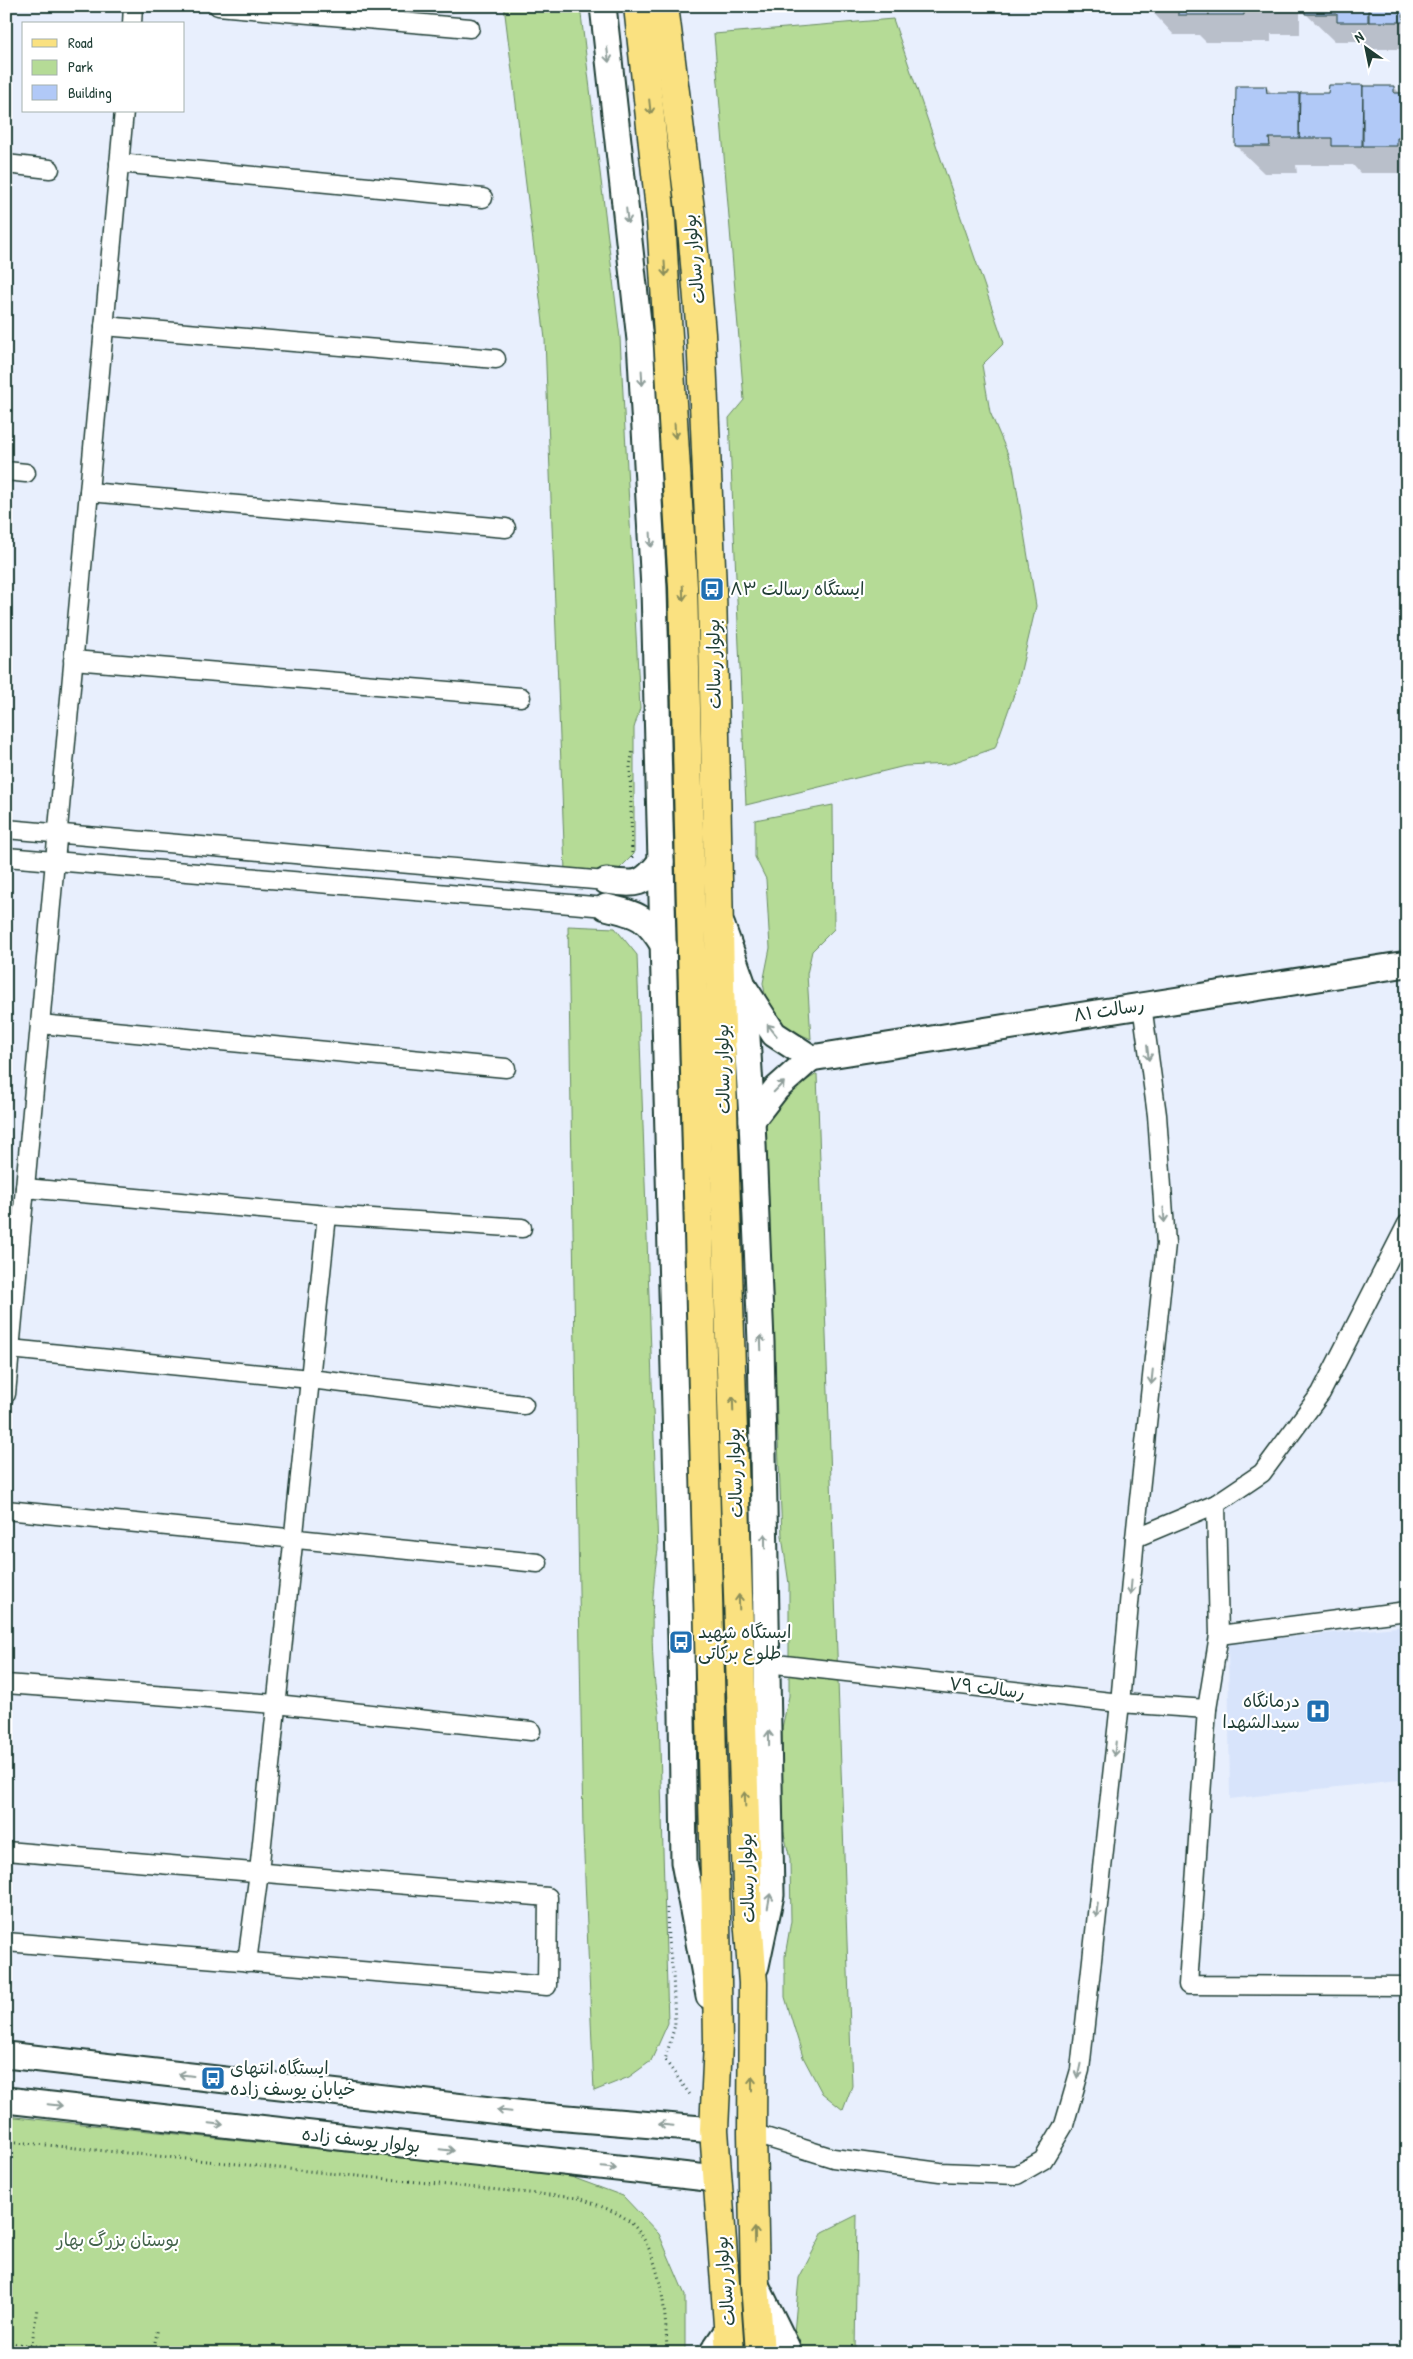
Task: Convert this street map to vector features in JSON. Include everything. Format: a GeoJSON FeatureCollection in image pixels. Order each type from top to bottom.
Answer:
{"type":"FeatureCollection","features":[{"type":"Feature","properties":{"kind":"main road","name":"بولوار رسالت"},"geometry":{"type":"LineString","coordinates":[[638,6],[661,219],[683,588],[718,2042],[714,2130],[729,2341]]}},
{"type":"Feature","properties":{"kind":"main road","name":"بولوار رسالت"},"geometry":{"type":"LineString","coordinates":[[664,6],[691,217],[701,334],[712,590],[748,1899],[753,1983],[752,2133],[755,2284],[760,2353]]}},
{"type":"Feature","properties":{"kind":"main road"},"geometry":{"type":"LineString","coordinates":[[714,2130],[752,2133]]}},
{"type":"Feature","properties":{"kind":"main road"},"geometry":{"type":"LineString","coordinates":[[716,2179],[754,2182]]}},
{"type":"Feature","properties":{"kind":"street"},"geometry":{"type":"LineString","coordinates":[[132,22],[133,6]]}},
{"type":"Feature","properties":{"kind":"street"},"geometry":{"type":"LineString","coordinates":[[218,6],[470,28]]}},
{"type":"Feature","properties":{"kind":"street"},"geometry":{"type":"LineString","coordinates":[[603,6],[640,340],[654,588],[681,1642],[684,1862],[718,2042]]}},
{"type":"Feature","properties":{"kind":"street"},"geometry":{"type":"LineString","coordinates":[[6,1394],[124,112]]}},
{"type":"Feature","properties":{"kind":"street"},"geometry":{"type":"LineString","coordinates":[[119,163],[483,198]]}},
{"type":"Feature","properties":{"kind":"street"},"geometry":{"type":"LineString","coordinates":[[6,164],[50,169]]}},
{"type":"Feature","properties":{"kind":"street"},"geometry":{"type":"LineString","coordinates":[[104,326],[496,359]]}},
{"type":"Feature","properties":{"kind":"street"},"geometry":{"type":"LineString","coordinates":[[6,471],[26,473]]}},
{"type":"Feature","properties":{"kind":"street"},"geometry":{"type":"LineString","coordinates":[[89,492],[506,528]]}},
{"type":"Feature","properties":{"kind":"street"},"geometry":{"type":"LineString","coordinates":[[73,660],[521,697]]}},
{"type":"Feature","properties":{"kind":"street"},"geometry":{"type":"LineString","coordinates":[[6,829],[630,884],[648,879],[661,861]]}},
{"type":"Feature","properties":{"kind":"street"},"geometry":{"type":"LineString","coordinates":[[6,857],[606,907],[627,912],[650,923],[664,946]]}},
{"type":"Feature","properties":{"kind":"street"},"geometry":{"type":"LineString","coordinates":[[720,920],[744,988],[774,1034],[811,1058],[776,1089],[752,1120]]}},
{"type":"Feature","properties":{"kind":"street","name":"رسالت ۸۱"},"geometry":{"type":"LineString","coordinates":[[811,1058],[1407,964]]}},
{"type":"Feature","properties":{"kind":"street"},"geometry":{"type":"LineString","coordinates":[[744,988],[752,1120],[761,1342],[771,1895],[753,1983]]}},
{"type":"Feature","properties":{"kind":"street"},"geometry":{"type":"LineString","coordinates":[[752,2133],[834,2158],[940,2172],[1017,2175],[1043,2160],[1064,2125],[1080,2070],[1120,1704],[1135,1538],[1166,1244],[1156,1115],[1142,1005]]}},
{"type":"Feature","properties":{"kind":"street"},"geometry":{"type":"LineString","coordinates":[[40,1024],[506,1068]]}},
{"type":"Feature","properties":{"kind":"street"},"geometry":{"type":"LineString","coordinates":[[25,1188],[326,1214],[522,1228]]}},
{"type":"Feature","properties":{"kind":"street"},"geometry":{"type":"LineString","coordinates":[[247,1962],[259,1872],[326,1214]]}},
{"type":"Feature","properties":{"kind":"street"},"geometry":{"type":"LineString","coordinates":[[1135,1538],[1216,1504],[1262,1472],[1321,1393],[1407,1224]]}},
{"type":"Feature","properties":{"kind":"street"},"geometry":{"type":"LineString","coordinates":[[10,1349],[310,1379],[524,1405]]}},
{"type":"Feature","properties":{"kind":"street"},"geometry":{"type":"LineString","coordinates":[[1216,1504],[1219,1635],[1207,1710],[1188,1984],[1407,1986]]}},
{"type":"Feature","properties":{"kind":"street"},"geometry":{"type":"LineString","coordinates":[[6,1510],[538,1563]]}},
{"type":"Feature","properties":{"kind":"street"},"geometry":{"type":"LineString","coordinates":[[1219,1635],[1407,1611]]}},
{"type":"Feature","properties":{"kind":"street","name":"رسالت ۷۹"},"geometry":{"type":"LineString","coordinates":[[767,1663],[1120,1704],[1207,1710]]}},
{"type":"Feature","properties":{"kind":"street"},"geometry":{"type":"LineString","coordinates":[[6,1684],[276,1704],[531,1731]]}},
{"type":"Feature","properties":{"kind":"street"},"geometry":{"type":"LineString","coordinates":[[6,1851],[548,1897],[547,1986],[6,1942]]}},
{"type":"Feature","properties":{"kind":"street"},"geometry":{"type":"LineString","coordinates":[[6,2055],[544,2116],[714,2130]]}},
{"type":"Feature","properties":{"kind":"street","name":"بولوار یوسف زاده"},"geometry":{"type":"LineString","coordinates":[[6,2100],[716,2179]]}},
{"type":"Feature","properties":{"kind":"street"},"geometry":{"type":"LineString","coordinates":[[755,2284],[787,2348],[787,2353]]}},
{"type":"Feature","properties":{"kind":"street"},"geometry":{"type":"LineString","coordinates":[[712,2353],[729,2341]]}},
{"type":"Feature","properties":{"kind":"path"},"geometry":{"type":"LineString","coordinates":[[6,2142],[579,2198],[625,2219],[645,2242],[661,2282],[666,2353]]}},
{"type":"Feature","properties":{"kind":"path"},"geometry":{"type":"LineString","coordinates":[[31,2351],[37,2308]]}},
{"type":"Feature","properties":{"kind":"path"},"geometry":{"type":"LineString","coordinates":[[155,2342],[158,2328]]}},
{"type":"Feature","properties":{"kind":"path"},"geometry":{"type":"LineString","coordinates":[[9,2353],[10,2343],[52,2348],[51,2353]]}},
{"type":"Feature","properties":{"kind":"shaded area","name":"درمانگاه سیدالشهدا"},"geometry":{"type":"Polygon","coordinates":[[[1407,1626],[1407,1779],[1230,1799],[1228,1643],[1407,1626]]]}},
{"type":"Feature","properties":{"kind":"green space"},"geometry":{"type":"Polygon","coordinates":[[[504,6],[580,6],[620,338],[640,708],[634,728],[634,854],[617,871],[565,871],[545,339],[504,6]]]}},
{"type":"Feature","properties":{"kind":"green space"},"geometry":{"type":"Polygon","coordinates":[[[893,19],[1004,343],[982,365],[990,412],[1013,466],[1036,606],[1018,683],[995,748],[949,764],[905,766],[746,805],[729,418],[744,400],[714,34],[893,19]]]}},
{"type":"Feature","properties":{"kind":"green space"},"geometry":{"type":"Polygon","coordinates":[[[833,805],[834,929],[812,951],[807,974],[811,1039],[784,1027],[766,999],[763,983],[770,948],[766,879],[755,857],[755,820],[833,805]]]}},
{"type":"Feature","properties":{"kind":"green space"},"geometry":{"type":"Polygon","coordinates":[[[568,926],[615,928],[637,955],[658,1550],[655,1569],[652,1631],[654,1673],[659,1712],[668,2023],[651,2061],[629,2077],[594,2091],[583,1832],[568,926]]]}},
{"type":"Feature","properties":{"kind":"green space"},"geometry":{"type":"Polygon","coordinates":[[[817,1074],[852,2086],[843,2110],[822,2093],[803,2057],[785,1997],[785,1956],[791,1921],[790,1859],[782,1825],[782,1728],[789,1696],[789,1584],[782,1536],[765,1125],[784,1094],[817,1074]]]}},
{"type":"Feature","properties":{"kind":"green space","name":"بوستان بزرگ بهار"},"geometry":{"type":"Polygon","coordinates":[[[6,2116],[566,2175],[623,2196],[659,2234],[685,2295],[685,2353],[6,2353],[6,2116]]]}},
{"type":"Feature","properties":{"kind":"green space"},"geometry":{"type":"Polygon","coordinates":[[[857,2215],[855,2353],[803,2353],[794,2333],[799,2278],[823,2232],[857,2215]]]}},
{"type":"Feature","properties":{"kind":"building"},"geometry":{"type":"Polygon","coordinates":[[[1145,6],[1209,6],[1209,15],[1178,15],[1178,8],[1145,8],[1145,6]]]}},
{"type":"Feature","properties":{"kind":"building"},"geometry":{"type":"Polygon","coordinates":[[[1209,6],[1273,6],[1244,7],[1244,15],[1209,15],[1209,6]]]}},
{"type":"Feature","properties":{"kind":"building"},"geometry":{"type":"Polygon","coordinates":[[[1305,6],[1368,6],[1368,22],[1337,22],[1337,14],[1305,14],[1305,6]]]}},
{"type":"Feature","properties":{"kind":"building"},"geometry":{"type":"Polygon","coordinates":[[[1369,6],[1407,6],[1407,14],[1403,14],[1404,22],[1369,22],[1369,6]]]}},
{"type":"Feature","properties":{"kind":"building"},"geometry":{"type":"Polygon","coordinates":[[[1329,85],[1363,85],[1362,146],[1332,146],[1332,138],[1299,138],[1300,93],[1328,93],[1329,85]]]}},
{"type":"Feature","properties":{"kind":"building"},"geometry":{"type":"Polygon","coordinates":[[[1236,86],[1266,86],[1267,93],[1299,93],[1299,138],[1269,138],[1270,146],[1235,146],[1236,86]]]}},
{"type":"Feature","properties":{"kind":"building"},"geometry":{"type":"Polygon","coordinates":[[[1363,86],[1394,86],[1394,93],[1407,93],[1407,138],[1397,138],[1397,146],[1363,146],[1363,86]]]}},
{"type":"Feature","properties":{"kind":"place","name":"ایستگاه رسالت ۸۳"},"geometry":{"type":"Point","coordinates":[712,589]}},
{"type":"Feature","properties":{"kind":"place","name":"ایستگاه شهید طلوع برکاتی"},"geometry":{"type":"Point","coordinates":[681,1642]}},
{"type":"Feature","properties":{"kind":"place","name":"درمانگاه سیدالشهدا"},"geometry":{"type":"Point","coordinates":[1318,1711]}},
{"type":"Feature","properties":{"kind":"place","name":"ایستگاه انتهای خیابان یوسف زاده"},"geometry":{"type":"Point","coordinates":[213,2078]}}]}
